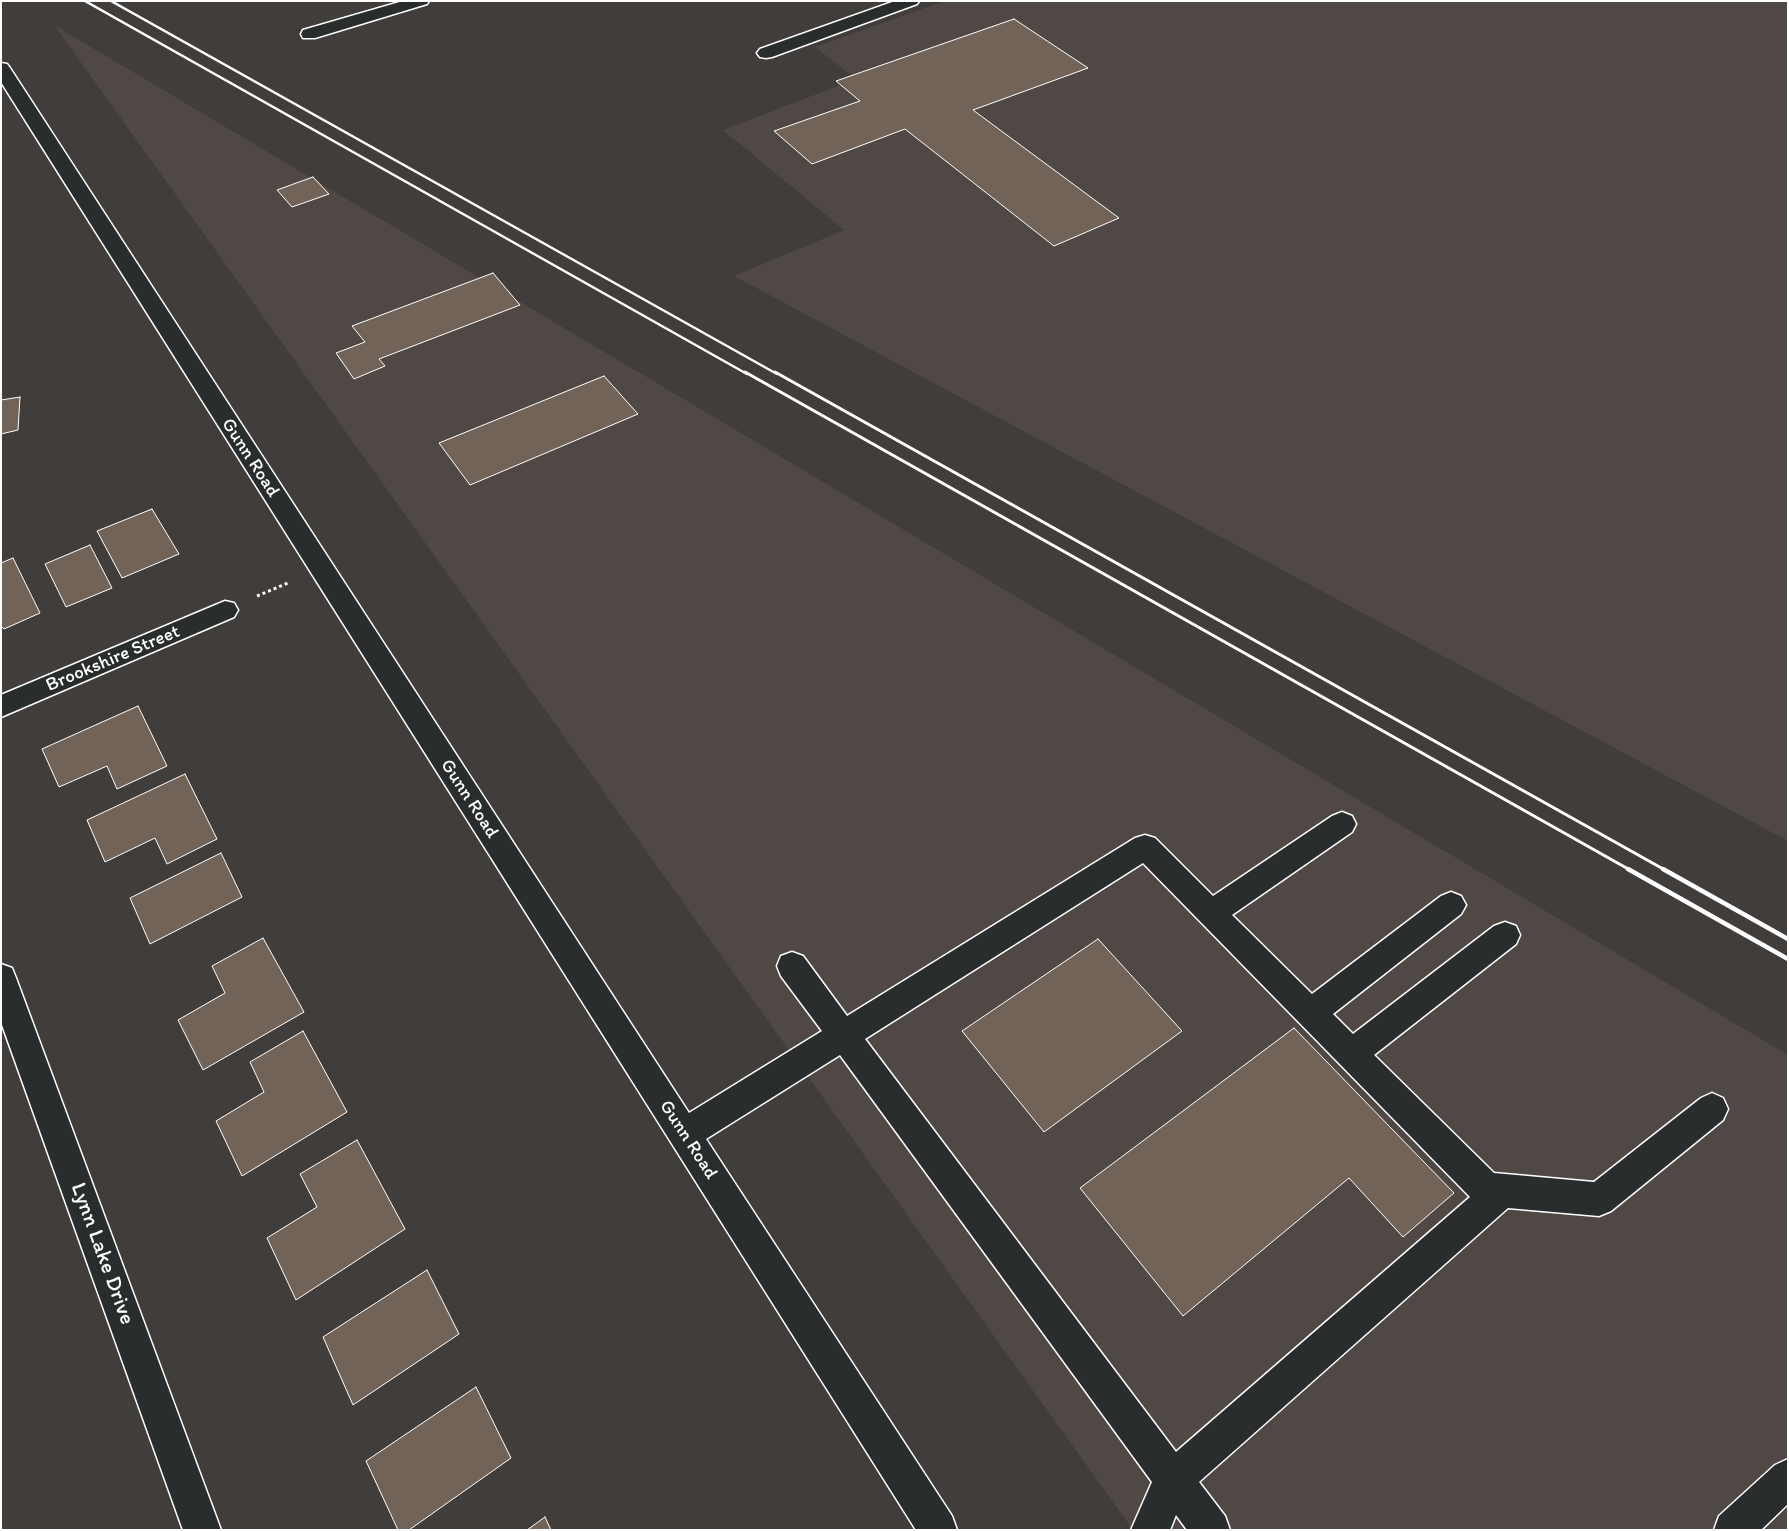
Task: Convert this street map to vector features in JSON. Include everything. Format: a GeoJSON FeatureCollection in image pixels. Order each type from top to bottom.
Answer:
{"type":"FeatureCollection","features":[{"type":"Feature","properties":{"kind":"street"},"geometry":{"type":"LineString","coordinates":[[309,34],[421,1]]}},
{"type":"Feature","properties":{"kind":"street"},"geometry":{"type":"LineString","coordinates":[[766,53],[911,1]]}},
{"type":"Feature","properties":{"kind":"street","name":"Gunn Road"},"geometry":{"type":"LineString","coordinates":[[1,68],[938,1530]]}},
{"type":"Feature","properties":{"kind":"street","name":"Brookshire Street"},"geometry":{"type":"LineString","coordinates":[[1,707],[225,610]]}},
{"type":"Feature","properties":{"kind":"street"},"geometry":{"type":"LineString","coordinates":[[1211,913],[1342,824]]}},
{"type":"Feature","properties":{"kind":"street"},"geometry":{"type":"LineString","coordinates":[[684,1135],[1145,847],[1495,1198],[1173,1480],[1150,1530]]}},
{"type":"Feature","properties":{"kind":"street"},"geometry":{"type":"LineString","coordinates":[[1311,1013],[1451,905]]}},
{"type":"Feature","properties":{"kind":"street"},"geometry":{"type":"LineString","coordinates":[[1351,1054],[1505,935]]}},
{"type":"Feature","properties":{"kind":"street"},"geometry":{"type":"LineString","coordinates":[[792,966],[1211,1530]]}},
{"type":"Feature","properties":{"kind":"street","name":"Lynn Lake Drive"},"geometry":{"type":"LineString","coordinates":[[1,978],[202,1530]]}},
{"type":"Feature","properties":{"kind":"street"},"geometry":{"type":"LineString","coordinates":[[1486,1189],[1599,1198],[1712,1109]]}},
{"type":"Feature","properties":{"kind":"street"},"geometry":{"type":"LineString","coordinates":[[1733,1530],[1788,1478]]}},
{"type":"Feature","properties":{"kind":"path"},"geometry":{"type":"LineString","coordinates":[[225,610],[321,569]]}},
{"type":"Feature","properties":{"kind":"shaded area"},"geometry":{"type":"Polygon","coordinates":[[[944,1],[1788,1],[1788,841],[734,276],[844,230],[723,130],[856,79],[815,47],[944,1]]]}},
{"type":"Feature","properties":{"kind":"shaded area"},"geometry":{"type":"Polygon","coordinates":[[[54,25],[1788,1055],[1788,1530],[1133,1530],[54,25]]]}},
{"type":"Feature","properties":{"kind":"building"},"geometry":{"type":"Polygon","coordinates":[[[1014,19],[1088,68],[973,110],[1119,218],[1054,246],[905,129],[812,164],[774,131],[860,101],[836,81],[1014,19]]]}},
{"type":"Feature","properties":{"kind":"building"},"geometry":{"type":"Polygon","coordinates":[[[313,177],[329,194],[292,207],[277,190],[313,177]]]}},
{"type":"Feature","properties":{"kind":"building"},"geometry":{"type":"Polygon","coordinates":[[[493,273],[520,305],[379,359],[385,366],[354,379],[336,353],[365,342],[352,326],[493,273]]]}},
{"type":"Feature","properties":{"kind":"building"},"geometry":{"type":"Polygon","coordinates":[[[604,376],[638,414],[470,485],[439,443],[604,376]]]}},
{"type":"Feature","properties":{"kind":"building"},"geometry":{"type":"Polygon","coordinates":[[[20,397],[18,430],[1,434],[1,400],[20,397]]]}},
{"type":"Feature","properties":{"kind":"building"},"geometry":{"type":"Polygon","coordinates":[[[152,509],[179,554],[122,578],[97,531],[152,509]]]}},
{"type":"Feature","properties":{"kind":"building"},"geometry":{"type":"Polygon","coordinates":[[[90,545],[112,588],[66,607],[45,564],[90,545]]]}},
{"type":"Feature","properties":{"kind":"building"},"geometry":{"type":"Polygon","coordinates":[[[13,558],[40,613],[4,629],[1,626],[1,563],[13,558]]]}},
{"type":"Feature","properties":{"kind":"building"},"geometry":{"type":"Polygon","coordinates":[[[138,706],[167,766],[117,789],[107,766],[59,787],[42,749],[138,706]]]}},
{"type":"Feature","properties":{"kind":"building"},"geometry":{"type":"Polygon","coordinates":[[[185,774],[217,839],[167,864],[155,838],[105,862],[87,820],[185,774]]]}},
{"type":"Feature","properties":{"kind":"building"},"geometry":{"type":"Polygon","coordinates":[[[221,853],[242,897],[150,944],[130,898],[221,853]]]}},
{"type":"Feature","properties":{"kind":"building"},"geometry":{"type":"Polygon","coordinates":[[[263,938],[304,1012],[203,1070],[178,1020],[225,993],[212,966],[263,938]]]}},
{"type":"Feature","properties":{"kind":"building"},"geometry":{"type":"Polygon","coordinates":[[[1098,939],[1182,1031],[1044,1132],[962,1031],[1098,939]]]}},
{"type":"Feature","properties":{"kind":"building"},"geometry":{"type":"Polygon","coordinates":[[[1294,1028],[1454,1193],[1403,1237],[1349,1178],[1183,1316],[1080,1188],[1294,1028]]]}},
{"type":"Feature","properties":{"kind":"building"},"geometry":{"type":"Polygon","coordinates":[[[303,1031],[347,1112],[242,1176],[216,1121],[264,1092],[250,1062],[303,1031]]]}},
{"type":"Feature","properties":{"kind":"building"},"geometry":{"type":"Polygon","coordinates":[[[357,1140],[405,1229],[296,1300],[267,1238],[317,1207],[300,1174],[357,1140]]]}},
{"type":"Feature","properties":{"kind":"building"},"geometry":{"type":"Polygon","coordinates":[[[427,1270],[459,1334],[353,1405],[323,1337],[427,1270]]]}},
{"type":"Feature","properties":{"kind":"building"},"geometry":{"type":"Polygon","coordinates":[[[476,1387],[511,1458],[409,1530],[398,1530],[366,1461],[476,1387]]]}},
{"type":"Feature","properties":{"kind":"building"},"geometry":{"type":"Polygon","coordinates":[[[545,1517],[551,1530],[527,1530],[545,1517]]]}},
{"type":"Feature","properties":{"kind":"railway"},"geometry":{"type":"LineString","coordinates":[[85,1],[747,374]]}},
{"type":"Feature","properties":{"kind":"railway"},"geometry":{"type":"LineString","coordinates":[[111,1],[777,374]]}},
{"type":"Feature","properties":{"kind":"railway"},"geometry":{"type":"LineString","coordinates":[[745,372],[1630,870]]}},
{"type":"Feature","properties":{"kind":"railway"},"geometry":{"type":"LineString","coordinates":[[775,372],[1665,870]]}},
{"type":"Feature","properties":{"kind":"railway"},"geometry":{"type":"LineString","coordinates":[[1628,869],[1788,959]]}},
{"type":"Feature","properties":{"kind":"railway"},"geometry":{"type":"LineString","coordinates":[[1663,869],[1788,939]]}}]}
